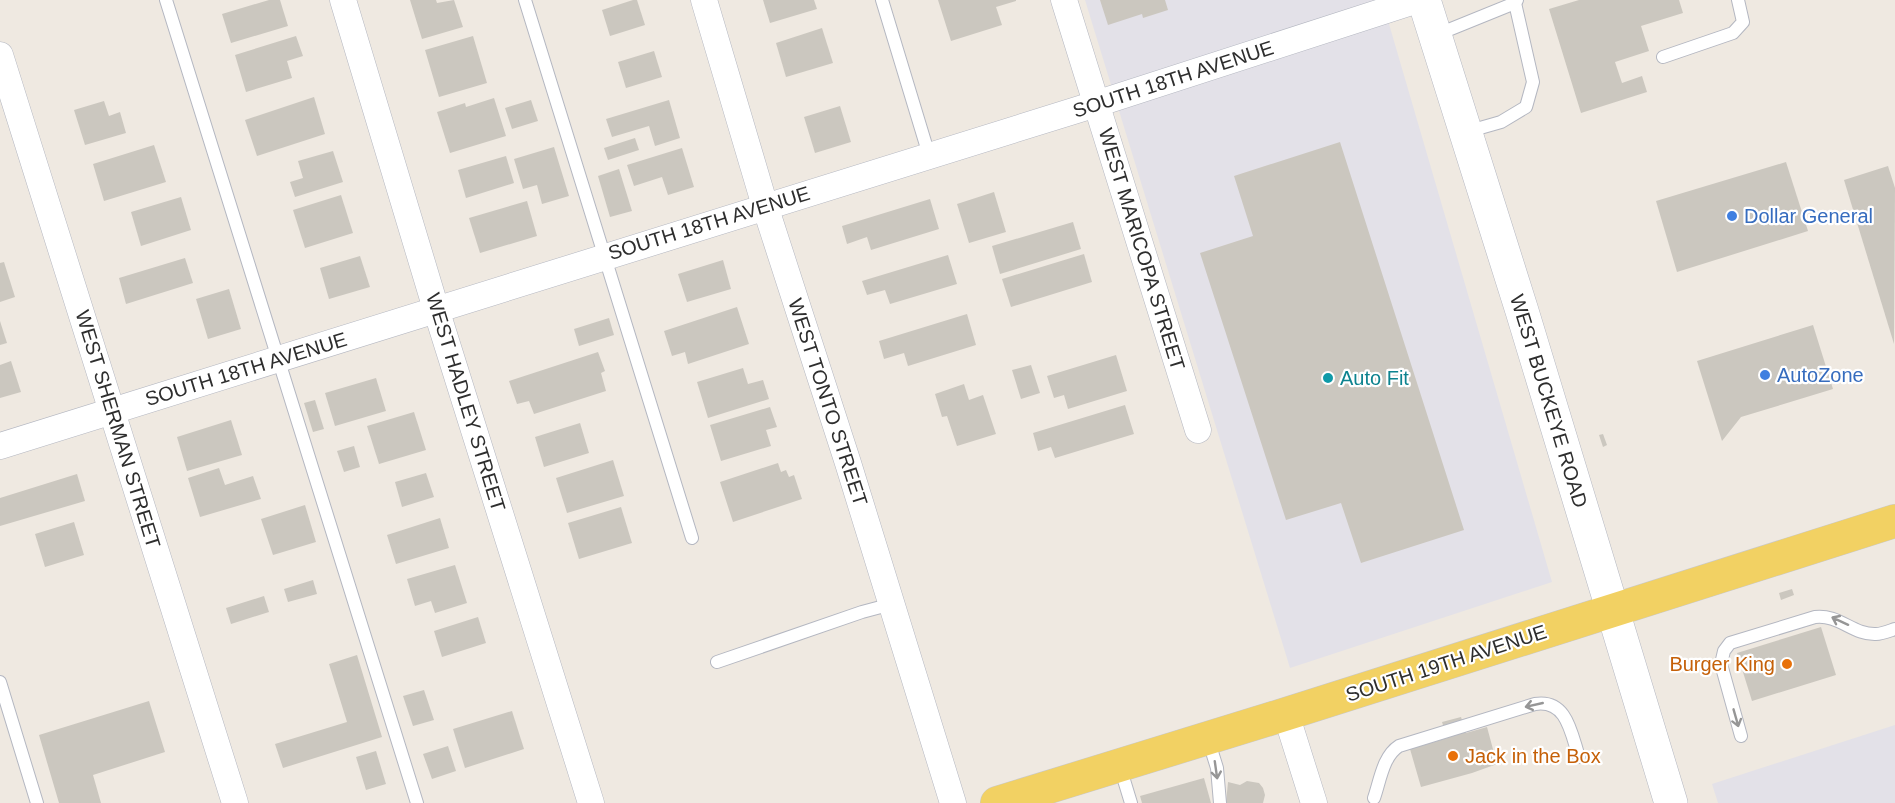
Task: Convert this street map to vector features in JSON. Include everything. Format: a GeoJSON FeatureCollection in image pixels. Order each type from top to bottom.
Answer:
{"type":"FeatureCollection","features":[{"type":"Feature","properties":{"kind":"main road","name":"WEST BUCKEYE ROAD"},"geometry":{"type":"LineString","coordinates":[[1424,0],[1671,803]]}},
{"type":"Feature","properties":{"kind":"main road","name":"SOUTH 19TH AVENUE"},"geometry":{"type":"LineString","coordinates":[[997,803],[1895,521]]}},
{"type":"Feature","properties":{"kind":"street","name":"WEST HADLEY STREET"},"geometry":{"type":"LineString","coordinates":[[343,0],[436,309],[591,803]]}},
{"type":"Feature","properties":{"kind":"street","name":"WEST TONTO STREET"},"geometry":{"type":"LineString","coordinates":[[704,0],[765,206],[848,463],[952,803]]}},
{"type":"Feature","properties":{"kind":"street","name":"WEST MARICOPA STREET"},"geometry":{"type":"LineString","coordinates":[[1064,0],[1198,430]]}},
{"type":"Feature","properties":{"kind":"street","name":"SOUTH 18TH AVENUE"},"geometry":{"type":"LineString","coordinates":[[0,446],[1096,104],[1418,0]]}},
{"type":"Feature","properties":{"kind":"street","name":"WEST SHERMAN STREET"},"geometry":{"type":"LineString","coordinates":[[0,55],[235,803]]}},
{"type":"Feature","properties":{"kind":"street"},"geometry":{"type":"LineString","coordinates":[[1286,714],[1314,803]]}},
{"type":"Feature","properties":{"kind":"lane"},"geometry":{"type":"LineString","coordinates":[[166,0],[417,803]]}},
{"type":"Feature","properties":{"kind":"lane"},"geometry":{"type":"LineString","coordinates":[[525,0],[692,538]]}},
{"type":"Feature","properties":{"kind":"lane"},"geometry":{"type":"LineString","coordinates":[[882,0],[929,155]]}},
{"type":"Feature","properties":{"kind":"lane"},"geometry":{"type":"LineString","coordinates":[[1663,57],[1733,33],[1743,22],[1738,0]]}},
{"type":"Feature","properties":{"kind":"lane"},"geometry":{"type":"LineString","coordinates":[[1435,36],[1516,1],[1533,82],[1526,107],[1501,122],[1465,133]]}},
{"type":"Feature","properties":{"kind":"lane"},"geometry":{"type":"LineString","coordinates":[[717,662],[862,612],[892,604]]}},
{"type":"Feature","properties":{"kind":"lane"},"geometry":{"type":"LineString","coordinates":[[1741,736],[1721,664],[1724,651],[1730,644],[1827,615],[1862,632],[1877,635],[1895,629]]}},
{"type":"Feature","properties":{"kind":"lane"},"geometry":{"type":"LineString","coordinates":[[0,682],[38,803]]}},
{"type":"Feature","properties":{"kind":"lane"},"geometry":{"type":"LineString","coordinates":[[1374,798],[1385,763],[1391,751],[1399,746],[1535,704],[1546,702],[1556,706],[1568,725],[1579,757]]}},
{"type":"Feature","properties":{"kind":"lane"},"geometry":{"type":"LineString","coordinates":[[1208,738],[1216,768],[1220,803]]}},
{"type":"Feature","properties":{"kind":"lane"},"geometry":{"type":"LineString","coordinates":[[1119,765],[1131,803]]}},
{"type":"Feature","properties":{"kind":"shaded area"},"geometry":{"type":"Polygon","coordinates":[[[1085,0],[1382,0],[1552,582],[1290,668],[1085,0]]]}},
{"type":"Feature","properties":{"kind":"shaded area"},"geometry":{"type":"Polygon","coordinates":[[[1895,725],[1895,803],[1718,803],[1712,784],[1895,725]]]}},
{"type":"Feature","properties":{"kind":"building"},"geometry":{"type":"Polygon","coordinates":[[[269,0],[280,0],[288,26],[231,43],[222,14],[269,0]]]}},
{"type":"Feature","properties":{"kind":"building"},"geometry":{"type":"Polygon","coordinates":[[[410,0],[436,0],[437,3],[454,0],[463,27],[422,39],[410,0]]]}},
{"type":"Feature","properties":{"kind":"building"},"geometry":{"type":"Polygon","coordinates":[[[637,0],[645,25],[610,36],[602,10],[637,0]]]}},
{"type":"Feature","properties":{"kind":"building"},"geometry":{"type":"Polygon","coordinates":[[[763,0],[814,0],[817,9],[770,23],[763,0]]]}},
{"type":"Feature","properties":{"kind":"building"},"geometry":{"type":"Polygon","coordinates":[[[938,0],[1016,1],[996,7],[1002,25],[951,41],[938,0]]]}},
{"type":"Feature","properties":{"kind":"building"},"geometry":{"type":"Polygon","coordinates":[[[1100,0],[1165,0],[1168,10],[1143,18],[1142,14],[1108,25],[1100,0]]]}},
{"type":"Feature","properties":{"kind":"building"},"geometry":{"type":"Polygon","coordinates":[[[1579,0],[1679,0],[1683,13],[1641,26],[1649,51],[1615,62],[1622,83],[1642,76],[1647,92],[1581,113],[1549,9],[1579,0]]]}},
{"type":"Feature","properties":{"kind":"building"},"geometry":{"type":"Polygon","coordinates":[[[822,28],[833,63],[786,77],[776,43],[822,28]]]}},
{"type":"Feature","properties":{"kind":"building"},"geometry":{"type":"Polygon","coordinates":[[[296,36],[303,56],[287,61],[292,78],[246,92],[235,55],[296,36]]]}},
{"type":"Feature","properties":{"kind":"building"},"geometry":{"type":"Polygon","coordinates":[[[473,36],[487,83],[439,97],[425,50],[473,36]]]}},
{"type":"Feature","properties":{"kind":"building"},"geometry":{"type":"Polygon","coordinates":[[[654,51],[662,77],[626,88],[618,62],[654,51]]]}},
{"type":"Feature","properties":{"kind":"building"},"geometry":{"type":"Polygon","coordinates":[[[314,97],[325,134],[257,156],[245,120],[314,97]]]}},
{"type":"Feature","properties":{"kind":"building"},"geometry":{"type":"Polygon","coordinates":[[[494,98],[506,136],[450,153],[437,112],[465,103],[466,107],[494,98]]]}},
{"type":"Feature","properties":{"kind":"building"},"geometry":{"type":"Polygon","coordinates":[[[531,100],[538,121],[512,129],[505,108],[531,100]]]}},
{"type":"Feature","properties":{"kind":"building"},"geometry":{"type":"Polygon","coordinates":[[[669,100],[680,138],[655,146],[649,126],[612,137],[606,119],[669,100]]]}},
{"type":"Feature","properties":{"kind":"building"},"geometry":{"type":"Polygon","coordinates":[[[104,101],[109,116],[120,112],[126,133],[85,145],[74,110],[104,101]]]}},
{"type":"Feature","properties":{"kind":"building"},"geometry":{"type":"Polygon","coordinates":[[[840,106],[851,142],[815,153],[804,117],[840,106]]]}},
{"type":"Feature","properties":{"kind":"building"},"geometry":{"type":"Polygon","coordinates":[[[635,138],[639,150],[608,160],[604,148],[635,138]]]}},
{"type":"Feature","properties":{"kind":"building","name":"Auto Fit"},"geometry":{"type":"Polygon","coordinates":[[[1340,142],[1464,530],[1361,563],[1341,503],[1286,520],[1200,253],[1253,236],[1234,176],[1340,142]]]}},
{"type":"Feature","properties":{"kind":"building"},"geometry":{"type":"Polygon","coordinates":[[[154,145],[166,182],[104,201],[93,164],[154,145]]]}},
{"type":"Feature","properties":{"kind":"building"},"geometry":{"type":"Polygon","coordinates":[[[554,147],[569,196],[542,204],[537,185],[523,189],[514,159],[554,147]]]}},
{"type":"Feature","properties":{"kind":"building"},"geometry":{"type":"Polygon","coordinates":[[[682,148],[694,187],[668,195],[662,177],[634,186],[627,165],[682,148]]]}},
{"type":"Feature","properties":{"kind":"building"},"geometry":{"type":"Polygon","coordinates":[[[333,151],[343,182],[295,197],[290,182],[303,178],[298,161],[333,151]]]}},
{"type":"Feature","properties":{"kind":"building"},"geometry":{"type":"Polygon","coordinates":[[[506,156],[514,183],[466,198],[458,170],[506,156]]]}},
{"type":"Feature","properties":{"kind":"building","name":"Dollar General"},"geometry":{"type":"Polygon","coordinates":[[[1786,162],[1808,231],[1677,272],[1656,201],[1786,162]]]}},
{"type":"Feature","properties":{"kind":"building"},"geometry":{"type":"Polygon","coordinates":[[[1888,166],[1895,188],[1894,344],[1844,180],[1888,166]]]}},
{"type":"Feature","properties":{"kind":"building"},"geometry":{"type":"Polygon","coordinates":[[[619,169],[632,211],[610,217],[598,176],[619,169]]]}},
{"type":"Feature","properties":{"kind":"building"},"geometry":{"type":"Polygon","coordinates":[[[994,192],[1006,232],[969,243],[957,204],[994,192]]]}},
{"type":"Feature","properties":{"kind":"building"},"geometry":{"type":"Polygon","coordinates":[[[341,195],[353,233],[305,248],[293,210],[341,195]]]}},
{"type":"Feature","properties":{"kind":"building"},"geometry":{"type":"Polygon","coordinates":[[[181,197],[191,230],[141,246],[131,212],[181,197]]]}},
{"type":"Feature","properties":{"kind":"building"},"geometry":{"type":"Polygon","coordinates":[[[930,199],[939,229],[871,250],[867,237],[847,244],[842,226],[930,199]]]}},
{"type":"Feature","properties":{"kind":"building"},"geometry":{"type":"Polygon","coordinates":[[[527,201],[537,236],[480,253],[469,218],[527,201]]]}},
{"type":"Feature","properties":{"kind":"building"},"geometry":{"type":"Polygon","coordinates":[[[1073,222],[1081,249],[1000,274],[992,246],[1073,222]]]}},
{"type":"Feature","properties":{"kind":"building"},"geometry":{"type":"Polygon","coordinates":[[[1084,254],[1092,282],[1011,307],[1002,279],[1084,254]]]}},
{"type":"Feature","properties":{"kind":"building"},"geometry":{"type":"Polygon","coordinates":[[[948,255],[957,284],[890,304],[885,290],[867,295],[862,281],[948,255]]]}},
{"type":"Feature","properties":{"kind":"building"},"geometry":{"type":"Polygon","coordinates":[[[360,256],[370,287],[329,299],[320,268],[360,256]]]}},
{"type":"Feature","properties":{"kind":"building"},"geometry":{"type":"Polygon","coordinates":[[[185,258],[193,283],[126,304],[119,278],[185,258]]]}},
{"type":"Feature","properties":{"kind":"building"},"geometry":{"type":"Polygon","coordinates":[[[723,260],[731,289],[687,302],[678,274],[723,260]]]}},
{"type":"Feature","properties":{"kind":"building"},"geometry":{"type":"Polygon","coordinates":[[[4,262],[15,297],[0,302],[0,263],[4,262]]]}},
{"type":"Feature","properties":{"kind":"building"},"geometry":{"type":"Polygon","coordinates":[[[229,289],[241,329],[208,339],[196,299],[229,289]]]}},
{"type":"Feature","properties":{"kind":"building"},"geometry":{"type":"Polygon","coordinates":[[[737,307],[749,344],[688,364],[685,352],[672,356],[664,331],[737,307]]]}},
{"type":"Feature","properties":{"kind":"building"},"geometry":{"type":"Polygon","coordinates":[[[967,314],[976,345],[908,366],[904,353],[884,359],[879,341],[967,314]]]}},
{"type":"Feature","properties":{"kind":"building"},"geometry":{"type":"Polygon","coordinates":[[[609,318],[614,335],[579,346],[574,329],[609,318]]]}},
{"type":"Feature","properties":{"kind":"building"},"geometry":{"type":"Polygon","coordinates":[[[0,321],[7,343],[0,345],[0,321]]]}},
{"type":"Feature","properties":{"kind":"building","name":"AutoZone"},"geometry":{"type":"Polygon","coordinates":[[[1813,325],[1833,389],[1741,417],[1722,441],[1697,361],[1813,325]]]}},
{"type":"Feature","properties":{"kind":"building"},"geometry":{"type":"Polygon","coordinates":[[[598,352],[605,371],[601,373],[606,391],[534,414],[529,401],[517,404],[509,381],[598,352]]]}},
{"type":"Feature","properties":{"kind":"building"},"geometry":{"type":"Polygon","coordinates":[[[1116,355],[1127,391],[1068,409],[1064,395],[1054,398],[1047,376],[1116,355]]]}},
{"type":"Feature","properties":{"kind":"building"},"geometry":{"type":"Polygon","coordinates":[[[11,361],[21,392],[0,398],[0,365],[11,361]]]}},
{"type":"Feature","properties":{"kind":"building"},"geometry":{"type":"Polygon","coordinates":[[[1031,365],[1040,393],[1021,399],[1012,370],[1031,365]]]}},
{"type":"Feature","properties":{"kind":"building"},"geometry":{"type":"Polygon","coordinates":[[[743,368],[748,384],[763,380],[769,399],[708,418],[697,382],[743,368]]]}},
{"type":"Feature","properties":{"kind":"building"},"geometry":{"type":"Polygon","coordinates":[[[376,378],[386,411],[335,426],[325,393],[376,378]]]}},
{"type":"Feature","properties":{"kind":"building"},"geometry":{"type":"Polygon","coordinates":[[[964,384],[969,400],[983,395],[996,434],[957,446],[947,416],[942,417],[935,394],[964,384]]]}},
{"type":"Feature","properties":{"kind":"building"},"geometry":{"type":"Polygon","coordinates":[[[315,400],[324,429],[313,432],[304,403],[315,400]]]}},
{"type":"Feature","properties":{"kind":"building"},"geometry":{"type":"Polygon","coordinates":[[[1125,405],[1134,434],[1055,458],[1051,447],[1038,451],[1033,433],[1125,405]]]}},
{"type":"Feature","properties":{"kind":"building"},"geometry":{"type":"Polygon","coordinates":[[[770,407],[777,427],[766,430],[771,446],[721,461],[710,425],[770,407]]]}},
{"type":"Feature","properties":{"kind":"building"},"geometry":{"type":"Polygon","coordinates":[[[414,412],[426,450],[379,464],[367,426],[414,412]]]}},
{"type":"Feature","properties":{"kind":"building"},"geometry":{"type":"Polygon","coordinates":[[[231,420],[242,455],[187,471],[177,437],[231,420]]]}},
{"type":"Feature","properties":{"kind":"building"},"geometry":{"type":"Polygon","coordinates":[[[580,423],[589,453],[544,467],[535,437],[580,423]]]}},
{"type":"Feature","properties":{"kind":"building"},"geometry":{"type":"Polygon","coordinates":[[[1603,434],[1607,445],[1603,447],[1599,435],[1603,434]]]}},
{"type":"Feature","properties":{"kind":"building"},"geometry":{"type":"Polygon","coordinates":[[[354,446],[360,467],[344,472],[337,451],[354,446]]]}},
{"type":"Feature","properties":{"kind":"building"},"geometry":{"type":"Polygon","coordinates":[[[613,460],[624,496],[567,513],[556,478],[613,460]]]}},
{"type":"Feature","properties":{"kind":"building"},"geometry":{"type":"Polygon","coordinates":[[[778,463],[781,472],[786,470],[789,477],[794,475],[802,499],[733,522],[720,482],[778,463]]]}},
{"type":"Feature","properties":{"kind":"building"},"geometry":{"type":"Polygon","coordinates":[[[219,468],[225,485],[253,476],[261,499],[200,517],[188,478],[219,468]]]}},
{"type":"Feature","properties":{"kind":"building"},"geometry":{"type":"Polygon","coordinates":[[[426,473],[434,497],[402,507],[395,482],[426,473]]]}},
{"type":"Feature","properties":{"kind":"building"},"geometry":{"type":"Polygon","coordinates":[[[77,474],[85,501],[0,526],[0,498],[77,474]]]}},
{"type":"Feature","properties":{"kind":"building"},"geometry":{"type":"Polygon","coordinates":[[[305,505],[316,542],[273,555],[261,519],[305,505]]]}},
{"type":"Feature","properties":{"kind":"building"},"geometry":{"type":"Polygon","coordinates":[[[621,507],[632,543],[579,559],[568,523],[621,507]]]}},
{"type":"Feature","properties":{"kind":"building"},"geometry":{"type":"Polygon","coordinates":[[[440,518],[449,548],[396,564],[387,535],[440,518]]]}},
{"type":"Feature","properties":{"kind":"building"},"geometry":{"type":"Polygon","coordinates":[[[74,522],[84,555],[45,567],[35,534],[74,522]]]}},
{"type":"Feature","properties":{"kind":"building"},"geometry":{"type":"Polygon","coordinates":[[[455,565],[467,603],[435,613],[431,601],[415,606],[407,579],[455,565]]]}},
{"type":"Feature","properties":{"kind":"building"},"geometry":{"type":"Polygon","coordinates":[[[313,580],[317,594],[288,602],[284,589],[313,580]]]}},
{"type":"Feature","properties":{"kind":"building"},"geometry":{"type":"Polygon","coordinates":[[[1792,589],[1794,595],[1781,600],[1779,593],[1792,589]]]}},
{"type":"Feature","properties":{"kind":"building"},"geometry":{"type":"Polygon","coordinates":[[[264,596],[269,612],[231,624],[226,608],[264,596]]]}},
{"type":"Feature","properties":{"kind":"building"},"geometry":{"type":"Polygon","coordinates":[[[478,617],[486,643],[442,657],[434,631],[478,617]]]}},
{"type":"Feature","properties":{"kind":"building","name":"Burger King"},"geometry":{"type":"Polygon","coordinates":[[[1821,627],[1836,675],[1752,701],[1737,653],[1821,627]]]}},
{"type":"Feature","properties":{"kind":"building"},"geometry":{"type":"Polygon","coordinates":[[[357,655],[382,737],[283,768],[275,744],[347,722],[329,664],[357,655]]]}},
{"type":"Feature","properties":{"kind":"building"},"geometry":{"type":"Polygon","coordinates":[[[424,690],[434,720],[413,726],[403,696],[424,690]]]}},
{"type":"Feature","properties":{"kind":"building"},"geometry":{"type":"Polygon","coordinates":[[[149,701],[165,752],[93,775],[101,803],[59,803],[39,735],[149,701]]]}},
{"type":"Feature","properties":{"kind":"building"},"geometry":{"type":"Polygon","coordinates":[[[512,711],[524,749],[465,768],[453,729],[512,711]]]}},
{"type":"Feature","properties":{"kind":"building","name":"Jack in the Box"},"geometry":{"type":"Polygon","coordinates":[[[1461,717],[1466,733],[1487,727],[1497,764],[1421,787],[1410,749],[1447,738],[1442,722],[1461,717]]]}},
{"type":"Feature","properties":{"kind":"building"},"geometry":{"type":"Polygon","coordinates":[[[448,746],[456,771],[432,779],[423,754],[448,746]]]}},
{"type":"Feature","properties":{"kind":"building"},"geometry":{"type":"Polygon","coordinates":[[[376,751],[386,784],[366,790],[356,757],[376,751]]]}},
{"type":"Feature","properties":{"kind":"building"},"geometry":{"type":"Polygon","coordinates":[[[1204,778],[1211,803],[1142,803],[1140,796],[1204,778]]]}},
{"type":"Feature","properties":{"kind":"building"},"geometry":{"type":"Polygon","coordinates":[[[1247,781],[1259,783],[1263,788],[1265,795],[1263,803],[1226,803],[1228,782],[1240,785],[1247,781]]]}},
{"type":"Feature","properties":{"kind":"place","name":"Dollar General"},"geometry":{"type":"Point","coordinates":[1732,216]}},
{"type":"Feature","properties":{"kind":"place","name":"AutoZone"},"geometry":{"type":"Point","coordinates":[1765,375]}},
{"type":"Feature","properties":{"kind":"place","name":"Auto Fit"},"geometry":{"type":"Point","coordinates":[1328,378]}},
{"type":"Feature","properties":{"kind":"place","name":"Burger King"},"geometry":{"type":"Point","coordinates":[1787,664]}},
{"type":"Feature","properties":{"kind":"place","name":"Jack in the Box"},"geometry":{"type":"Point","coordinates":[1453,756]}}]}
